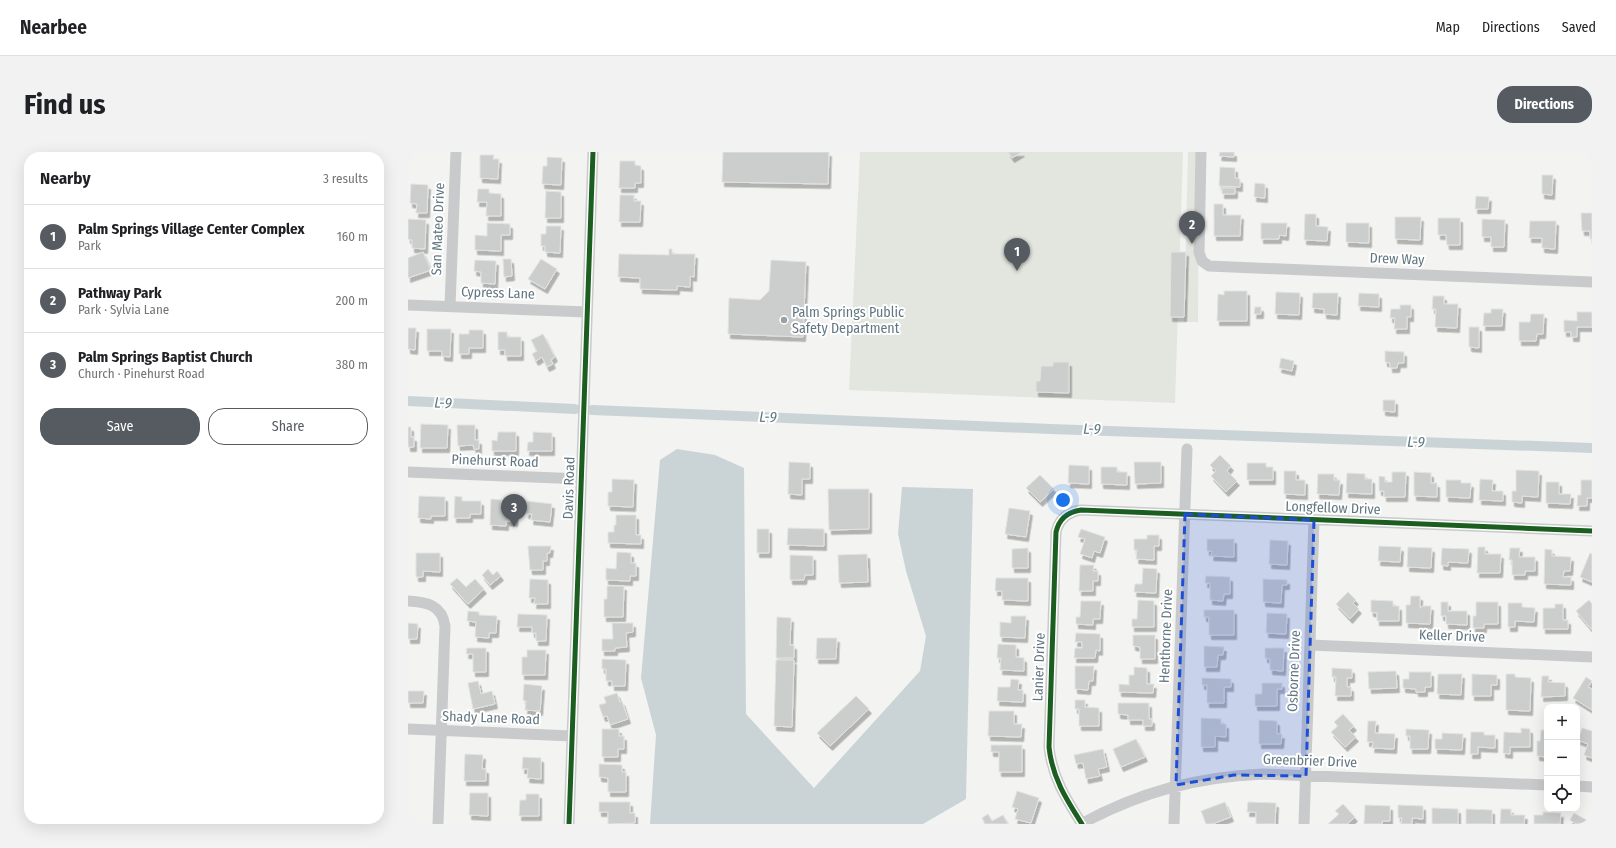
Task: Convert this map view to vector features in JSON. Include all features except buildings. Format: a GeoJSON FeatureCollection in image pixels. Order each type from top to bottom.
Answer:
{"type":"FeatureCollection","features":[{"type":"Feature","properties":{"kind":"street","name":"San Mateo Drive"},"geometry":{"type":"LineString","coordinates":[[450,306],[456,152]]}},
{"type":"Feature","properties":{"kind":"street","name":"Davis Road"},"geometry":{"type":"LineString","coordinates":[[569,824],[593,152]]}},
{"type":"Feature","properties":{"kind":"street","name":"Drew Way"},"geometry":{"type":"LineString","coordinates":[[1201,152],[1199,252],[1202,261],[1209,266],[1592,282]]}},
{"type":"Feature","properties":{"kind":"street","name":"Cypress Lane"},"geometry":{"type":"LineString","coordinates":[[408,305],[587,312]]}},
{"type":"Feature","properties":{"kind":"street","name":"Henthorne Drive"},"geometry":{"type":"LineString","coordinates":[[1174,824],[1187,449]]}},
{"type":"Feature","properties":{"kind":"street","name":"Pinehurst Road"},"geometry":{"type":"LineString","coordinates":[[408,472],[581,479]]}},
{"type":"Feature","properties":{"kind":"street","name":"Longfellow Drive"},"geometry":{"type":"LineString","coordinates":[[1074,511],[1185,514],[1592,531]]}},
{"type":"Feature","properties":{"kind":"street","name":"Lanier Drive"},"geometry":{"type":"LineString","coordinates":[[1074,511],[1061,519],[1056,532],[1049,747],[1054,776],[1060,790],[1082,824]]}},
{"type":"Feature","properties":{"kind":"street","name":"Osborne Drive"},"geometry":{"type":"LineString","coordinates":[[1304,824],[1314,520]]}},
{"type":"Feature","properties":{"kind":"street"},"geometry":{"type":"LineString","coordinates":[[408,601],[429,603],[441,612],[444,618],[438,824]]}},
{"type":"Feature","properties":{"kind":"street","name":"Keller Drive"},"geometry":{"type":"LineString","coordinates":[[1310,645],[1592,657]]}},
{"type":"Feature","properties":{"kind":"street","name":"Shady Lane Road"},"geometry":{"type":"LineString","coordinates":[[408,730],[572,736]]}},
{"type":"Feature","properties":{"kind":"street","name":"Greenbrier Drive"},"geometry":{"type":"LineString","coordinates":[[1082,824],[1128,801],[1176,785],[1234,775],[1306,776],[1544,785]]}},
{"type":"Feature","properties":{"kind":"street"},"geometry":{"type":"LineString","coordinates":[[1580,786],[1592,787]]}},
{"type":"Feature","properties":{"kind":"highlighted area"},"geometry":{"type":"Polygon","coordinates":[[[1185,514],[1314,520],[1306,776],[1234,775],[1176,785],[1185,514]]]}},
{"type":"Feature","properties":{"kind":"shaded area"},"geometry":{"type":"Polygon","coordinates":[[[860,152],[1183,152],[1175,403],[849,390],[860,152]]]}},
{"type":"Feature","properties":{"kind":"shaded area"},"geometry":{"type":"Polygon","coordinates":[[[1188,152],[1199,152],[1198,322],[1184,322],[1188,152]]]}},
{"type":"Feature","properties":{"kind":"shaded area"},"geometry":{"type":"Polygon","coordinates":[[[677,449],[715,455],[744,468],[746,714],[814,788],[920,671],[926,636],[906,571],[898,534],[902,487],[973,489],[966,799],[923,824],[650,824],[656,735],[641,678],[660,460],[677,449]]]}},
{"type":"Feature","properties":{"kind":"waterway","name":"L-9"},"geometry":{"type":"LineString","coordinates":[[408,401],[575,409]]}},
{"type":"Feature","properties":{"kind":"waterway","name":"L-9"},"geometry":{"type":"LineString","coordinates":[[592,410],[1051,429],[1592,448]]}},
{"type":"Feature","properties":{"kind":"cycle path"},"geometry":{"type":"LineString","coordinates":[[569,824],[593,152]]}},
{"type":"Feature","properties":{"kind":"cycle path"},"geometry":{"type":"LineString","coordinates":[[1082,824],[1065,797],[1053,768],[1049,747],[1056,532],[1059,523],[1068,514],[1081,510],[1592,531]]}},
{"type":"Feature","properties":{"kind":"place","name":"Pathway Park"},"geometry":{"type":"Point","coordinates":[1192,244]}},
{"type":"Feature","properties":{"kind":"place","name":"Palm Springs Village Center Complex"},"geometry":{"type":"Point","coordinates":[1017,271]}},
{"type":"Feature","properties":{"kind":"place","name":"Palm Springs Public Safety Department"},"geometry":{"type":"Point","coordinates":[784,320]}},
{"type":"Feature","properties":{"kind":"place","name":"Palm Springs Baptist Church"},"geometry":{"type":"Point","coordinates":[514,527]}}]}
